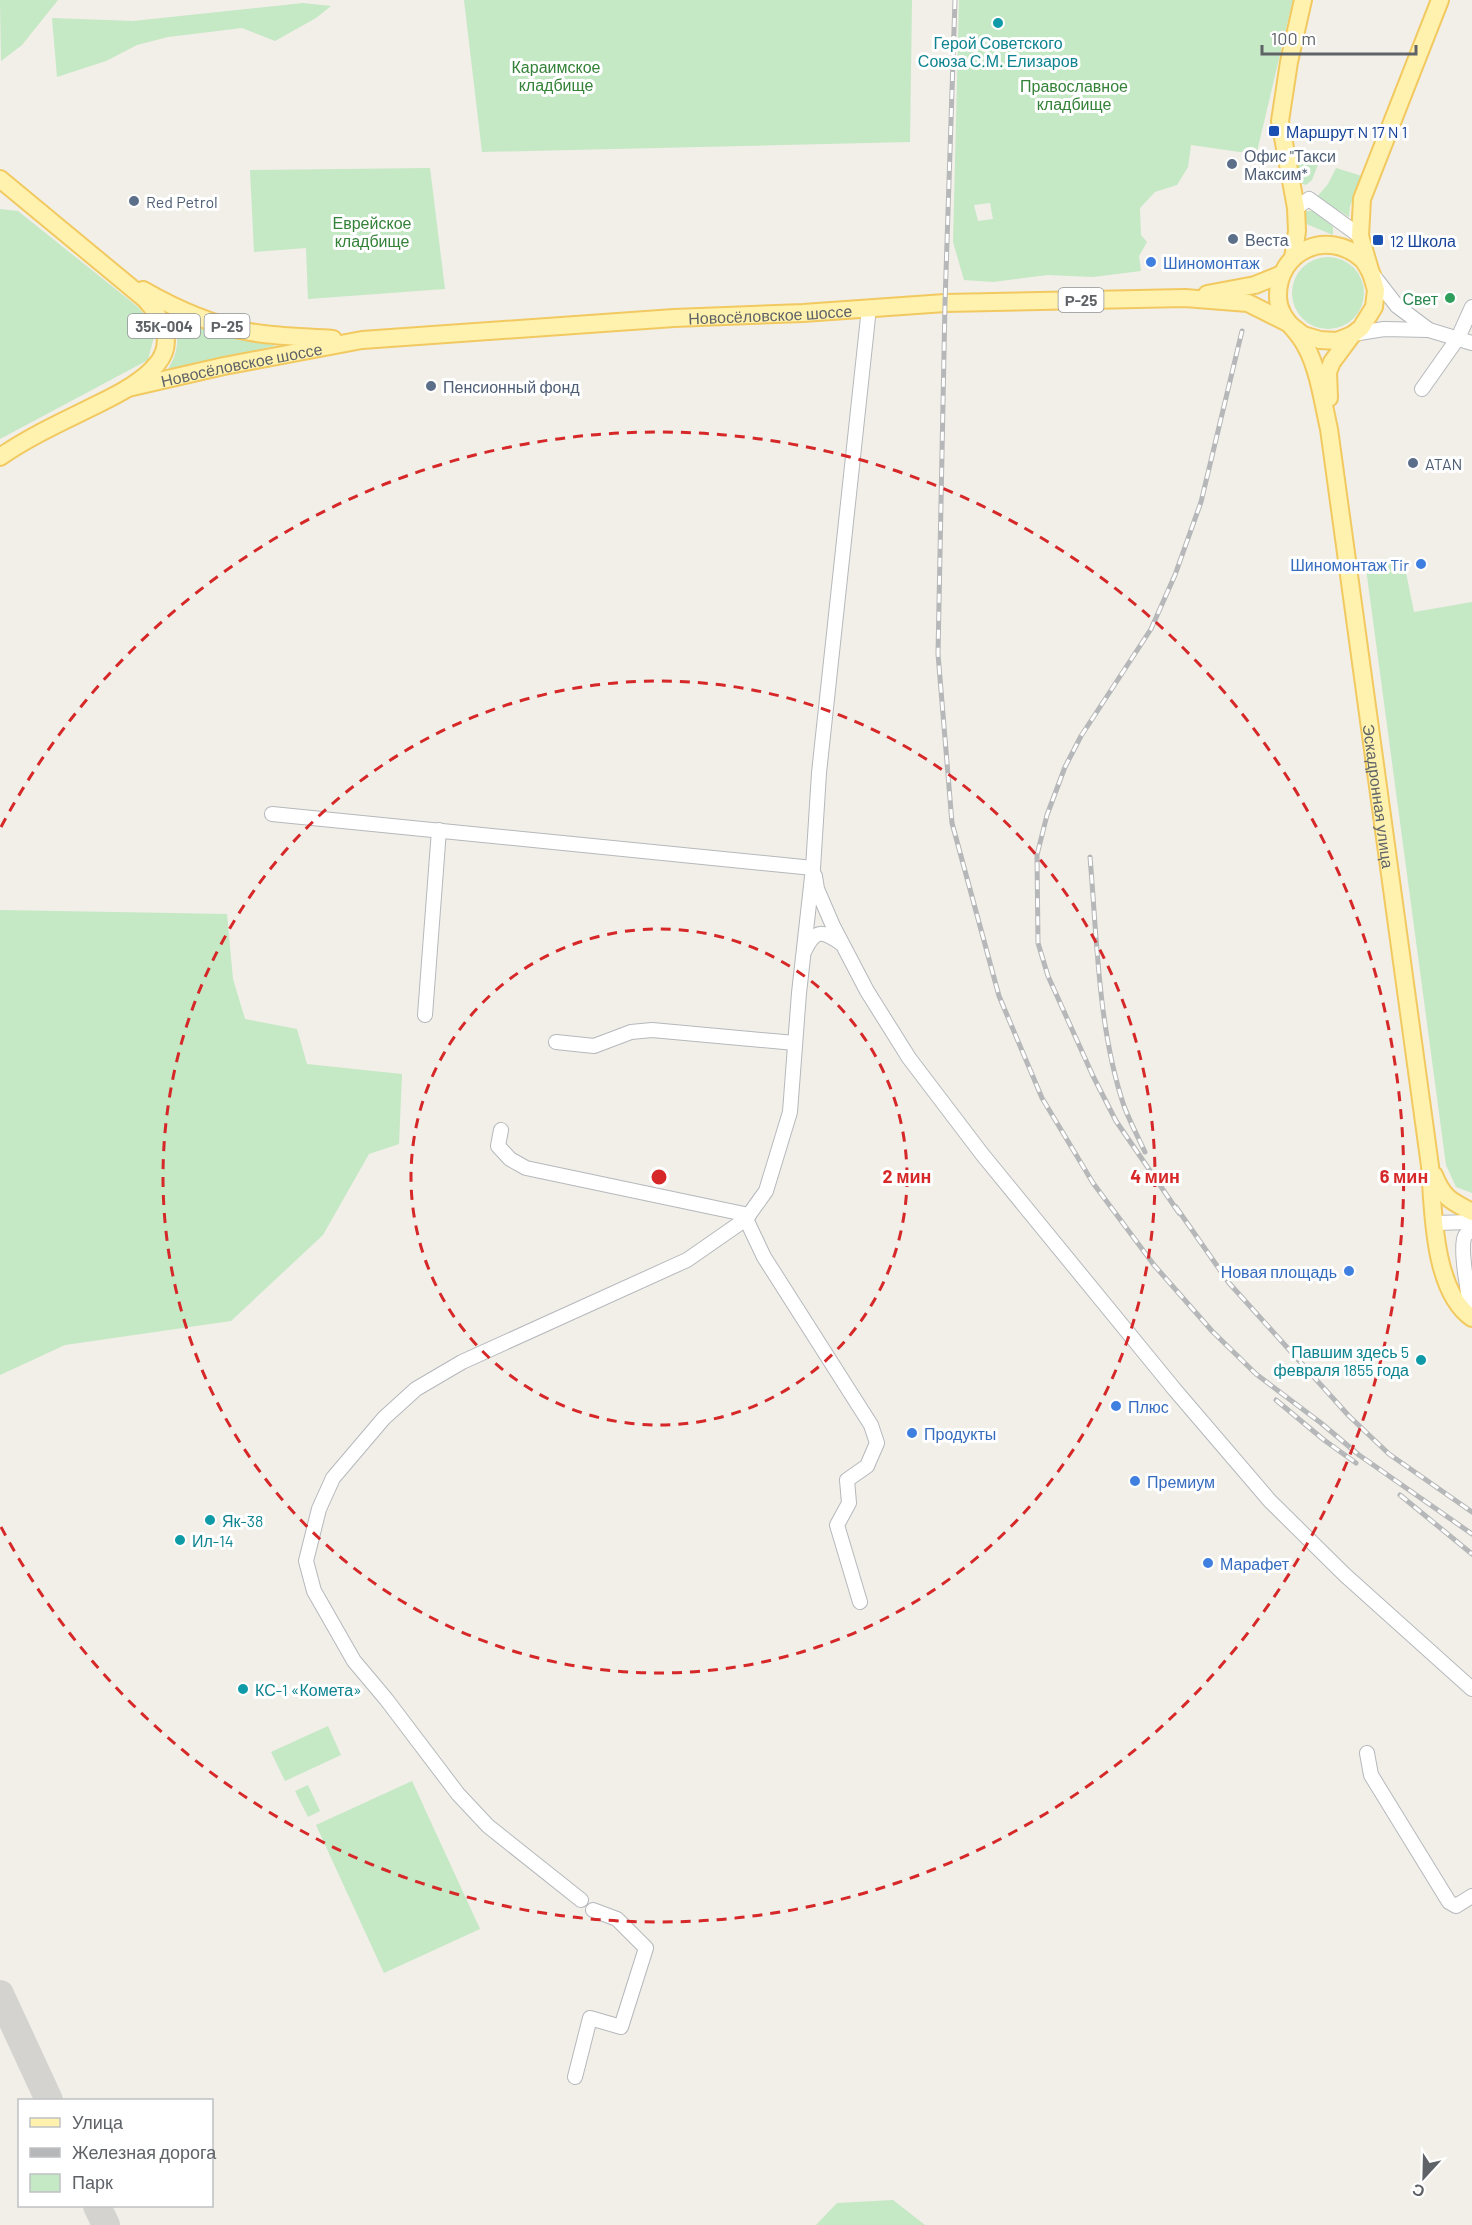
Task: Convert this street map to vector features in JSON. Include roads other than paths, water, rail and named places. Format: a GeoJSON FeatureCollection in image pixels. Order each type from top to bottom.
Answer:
{"type":"FeatureCollection","features":[{"type":"Feature","properties":{"kind":"main road"},"geometry":{"type":"LineString","coordinates":[[1293,258],[1297,231],[1296,208],[1280,121],[1289,62],[1303,0]]}},
{"type":"Feature","properties":{"kind":"main road"},"geometry":{"type":"LineString","coordinates":[[1288,323],[1303,335],[1320,340],[1337,341],[1361,328],[1374,306],[1376,290],[1360,236],[1362,199],[1440,0]]}},
{"type":"Feature","properties":{"kind":"main road","name":"35К-004"},"geometry":{"type":"LineString","coordinates":[[0,179],[145,299],[159,316],[164,327],[165,339],[163,352],[157,364],[128,388],[19,444],[0,450]]}},
{"type":"Feature","properties":{"kind":"main road","name":"35К-004"},"geometry":{"type":"LineString","coordinates":[[0,197],[24,203],[51,219]]}},
{"type":"Feature","properties":{"kind":"main road"},"geometry":{"type":"LineString","coordinates":[[1329,429],[1311,357],[1301,338],[1283,315],[1278,299],[1281,274],[1299,252],[1315,245],[1344,247],[1363,260],[1372,274]]}},
{"type":"Feature","properties":{"kind":"main road","name":"Новосёловское шоссе"},"geometry":{"type":"LineString","coordinates":[[112,270],[157,298],[217,324],[251,333],[355,341]]}},
{"type":"Feature","properties":{"kind":"main road","name":"Новосёловское шоссе"},"geometry":{"type":"LineString","coordinates":[[1185,298],[1255,285],[1281,274]]}},
{"type":"Feature","properties":{"kind":"main road","name":"Новосёловское шоссе"},"geometry":{"type":"LineString","coordinates":[[128,388],[224,366],[355,341],[674,318],[945,303],[1185,298],[1248,303],[1288,323]]}},
{"type":"Feature","properties":{"kind":"main road"},"geometry":{"type":"LineString","coordinates":[[1329,429],[1328,372],[1332,362],[1353,334]]}},
{"type":"Feature","properties":{"kind":"main road","name":"Эскадронная улица"},"geometry":{"type":"LineString","coordinates":[[1329,429],[1430,1166]]}},
{"type":"Feature","properties":{"kind":"main road"},"geometry":{"type":"LineString","coordinates":[[0,457],[19,444]]}},
{"type":"Feature","properties":{"kind":"main road"},"geometry":{"type":"LineString","coordinates":[[1430,1166],[1440,1191],[1470,1221]]}},
{"type":"Feature","properties":{"kind":"main road"},"geometry":{"type":"LineString","coordinates":[[1430,1166],[1436,1245],[1451,1293],[1472,1316]]}},
{"type":"Feature","properties":{"kind":"street"},"geometry":{"type":"LineString","coordinates":[[1296,208],[1309,199],[1360,236]]}},
{"type":"Feature","properties":{"kind":"street"},"geometry":{"type":"LineString","coordinates":[[1372,274],[1397,306],[1429,330]]}},
{"type":"Feature","properties":{"kind":"street"},"geometry":{"type":"LineString","coordinates":[[1422,389],[1458,338],[1472,307]]}},
{"type":"Feature","properties":{"kind":"street"},"geometry":{"type":"LineString","coordinates":[[581,1900],[488,1826],[458,1794],[386,1699],[354,1661],[315,1591],[306,1561],[319,1509],[333,1478],[384,1418],[416,1389],[462,1362],[687,1260],[748,1217],[766,1191],[790,1112],[813,868],[819,773],[869,308]]}},
{"type":"Feature","properties":{"kind":"street"},"geometry":{"type":"LineString","coordinates":[[1353,334],[1384,329],[1429,330],[1472,343]]}},
{"type":"Feature","properties":{"kind":"street"},"geometry":{"type":"LineString","coordinates":[[272,814],[813,868]]}},
{"type":"Feature","properties":{"kind":"street"},"geometry":{"type":"LineString","coordinates":[[425,1015],[439,830]]}},
{"type":"Feature","properties":{"kind":"street"},"geometry":{"type":"LineString","coordinates":[[813,868],[817,889],[867,991],[909,1058],[982,1154],[1175,1390],[1277,1509],[1345,1575],[1472,1689]]}},
{"type":"Feature","properties":{"kind":"street"},"geometry":{"type":"LineString","coordinates":[[803,955],[810,940],[819,933],[830,936],[842,944]]}},
{"type":"Feature","properties":{"kind":"street"},"geometry":{"type":"LineString","coordinates":[[555,1042],[594,1046],[631,1032],[652,1030],[795,1043]]}},
{"type":"Feature","properties":{"kind":"street"},"geometry":{"type":"LineString","coordinates":[[501,1130],[498,1146],[510,1159],[526,1168],[748,1217]]}},
{"type":"Feature","properties":{"kind":"street"},"geometry":{"type":"LineString","coordinates":[[748,1217],[764,1257],[871,1425],[877,1443],[867,1466],[847,1480],[849,1503],[837,1525],[860,1602]]}},
{"type":"Feature","properties":{"kind":"street"},"geometry":{"type":"LineString","coordinates":[[1435,1224],[1470,1221],[1463,1244],[1472,1316]]}},
{"type":"Feature","properties":{"kind":"street"},"geometry":{"type":"LineString","coordinates":[[1366,1753],[1371,1775],[1449,1902],[1456,1906],[1472,1896]]}},
{"type":"Feature","properties":{"kind":"street"},"geometry":{"type":"LineString","coordinates":[[574,2077],[590,2018],[621,2027],[646,1948],[617,1918],[593,1910]]}},
{"type":"Feature","properties":{"kind":"railway"},"geometry":{"type":"LineString","coordinates":[[955,0],[945,303],[938,654],[952,823],[999,996],[1042,1098],[1093,1183],[1154,1265],[1212,1331],[1256,1374],[1359,1455],[1472,1534]]}},
{"type":"Feature","properties":{"kind":"railway"},"geometry":{"type":"LineString","coordinates":[[1179,1213],[1116,1121],[1048,976],[1038,943],[1037,855],[1047,815],[1065,767],[1081,736],[1151,629],[1175,575],[1201,502],[1242,331]]}},
{"type":"Feature","properties":{"kind":"railway"},"geometry":{"type":"LineString","coordinates":[[1090,857],[1100,983],[1109,1046],[1124,1106],[1145,1152]]}},
{"type":"Feature","properties":{"kind":"railway"},"geometry":{"type":"LineString","coordinates":[[1176,1207],[1229,1283],[1349,1416],[1389,1454],[1472,1512]]}},
{"type":"Feature","properties":{"kind":"railway"},"geometry":{"type":"LineString","coordinates":[[1276,1400],[1356,1463]]}},
{"type":"Feature","properties":{"kind":"railway"},"geometry":{"type":"LineString","coordinates":[[1400,1495],[1472,1554]]}},
{"type":"Feature","properties":{"kind":"place","name":"Герой Советского Союза С.М. Елизаров"},"geometry":{"type":"Point","coordinates":[998,23]}},
{"type":"Feature","properties":{"kind":"place","name":"Маршрут N 17 N 1"},"geometry":{"type":"Point","coordinates":[1274,131]}},
{"type":"Feature","properties":{"kind":"place","name":"Офис \"Такси Максим*"},"geometry":{"type":"Point","coordinates":[1232,164]}},
{"type":"Feature","properties":{"kind":"place","name":"Red Petrol"},"geometry":{"type":"Point","coordinates":[134,201]}},
{"type":"Feature","properties":{"kind":"place","name":"Веста"},"geometry":{"type":"Point","coordinates":[1233,239]}},
{"type":"Feature","properties":{"kind":"place","name":"12 Школа"},"geometry":{"type":"Point","coordinates":[1378,240]}},
{"type":"Feature","properties":{"kind":"place","name":"Шиномонтаж"},"geometry":{"type":"Point","coordinates":[1151,262]}},
{"type":"Feature","properties":{"kind":"place","name":"Свет"},"geometry":{"type":"Point","coordinates":[1450,298]}},
{"type":"Feature","properties":{"kind":"place","name":"Пенсионный фонд"},"geometry":{"type":"Point","coordinates":[431,386]}},
{"type":"Feature","properties":{"kind":"place","name":"ATAN"},"geometry":{"type":"Point","coordinates":[1413,463]}},
{"type":"Feature","properties":{"kind":"place","name":"Шиномонтаж Tir"},"geometry":{"type":"Point","coordinates":[1421,564]}},
{"type":"Feature","properties":{"kind":"place","name":"Новая площадь"},"geometry":{"type":"Point","coordinates":[1349,1271]}},
{"type":"Feature","properties":{"kind":"place","name":"Павшим здесь 5 февраля 1855 года"},"geometry":{"type":"Point","coordinates":[1421,1360]}},
{"type":"Feature","properties":{"kind":"place","name":"Плюс"},"geometry":{"type":"Point","coordinates":[1116,1406]}},
{"type":"Feature","properties":{"kind":"place","name":"Продукты"},"geometry":{"type":"Point","coordinates":[912,1433]}},
{"type":"Feature","properties":{"kind":"place","name":"Премиум"},"geometry":{"type":"Point","coordinates":[1135,1481]}},
{"type":"Feature","properties":{"kind":"place","name":"Як-38"},"geometry":{"type":"Point","coordinates":[210,1520]}},
{"type":"Feature","properties":{"kind":"place","name":"Ил-14"},"geometry":{"type":"Point","coordinates":[180,1540]}},
{"type":"Feature","properties":{"kind":"place","name":"Марафет"},"geometry":{"type":"Point","coordinates":[1208,1563]}},
{"type":"Feature","properties":{"kind":"place","name":"КС-1 «Комета»"},"geometry":{"type":"Point","coordinates":[243,1689]}},
{"type":"Feature","properties":{"kind":"park label","name":"Караимское кладбище"},"geometry":{"type":"Point","coordinates":[556,75]}},
{"type":"Feature","properties":{"kind":"park label","name":"Православное кладбище"},"geometry":{"type":"Point","coordinates":[1074,94]}},
{"type":"Feature","properties":{"kind":"park label","name":"Еврейское кладбище"},"geometry":{"type":"Point","coordinates":[372,231]}}]}
